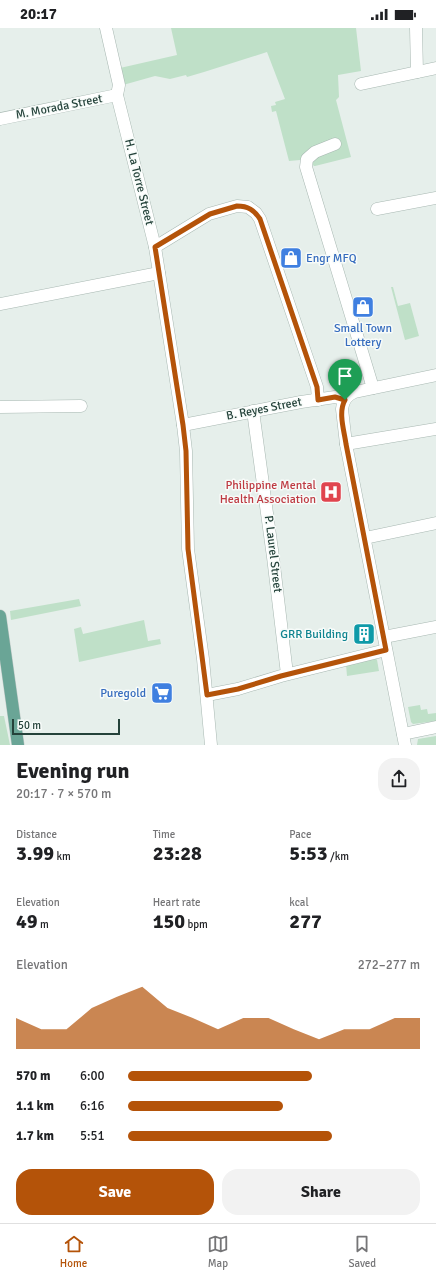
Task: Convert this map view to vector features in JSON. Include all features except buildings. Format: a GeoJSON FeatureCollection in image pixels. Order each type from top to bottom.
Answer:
{"type":"FeatureCollection","features":[{"type":"Feature","properties":{"kind":"main road"},"geometry":{"type":"LineString","coordinates":[[0,616],[18,745]]}},
{"type":"Feature","properties":{"kind":"street","name":"H. La Torre Street"},"geometry":{"type":"LineString","coordinates":[[106,28],[119,84],[117,95],[155,247],[183,425],[186,451],[188,549],[207,695],[210,745]]}},
{"type":"Feature","properties":{"kind":"street"},"geometry":{"type":"LineString","coordinates":[[416,28],[417,72]]}},
{"type":"Feature","properties":{"kind":"street"},"geometry":{"type":"LineString","coordinates":[[361,84],[436,68]]}},
{"type":"Feature","properties":{"kind":"street","name":"M. Morada Street"},"geometry":{"type":"LineString","coordinates":[[0,119],[117,95]]}},
{"type":"Feature","properties":{"kind":"street"},"geometry":{"type":"LineString","coordinates":[[335,144],[315,152],[307,159],[306,167],[372,388]]}},
{"type":"Feature","properties":{"kind":"street"},"geometry":{"type":"LineString","coordinates":[[377,209],[436,198]]}},
{"type":"Feature","properties":{"kind":"street"},"geometry":{"type":"LineString","coordinates":[[155,247],[210,214],[237,206],[248,207],[256,213],[260,219],[317,387],[318,400]]}},
{"type":"Feature","properties":{"kind":"street"},"geometry":{"type":"LineString","coordinates":[[0,304],[159,273]]}},
{"type":"Feature","properties":{"kind":"street"},"geometry":{"type":"LineString","coordinates":[[436,375],[350,394],[342,404],[346,444],[404,739],[436,727]]}},
{"type":"Feature","properties":{"kind":"street","name":"B. Reyes Street"},"geometry":{"type":"LineString","coordinates":[[183,425],[335,397],[345,400]]}},
{"type":"Feature","properties":{"kind":"street"},"geometry":{"type":"LineString","coordinates":[[0,407],[81,406]]}},
{"type":"Feature","properties":{"kind":"street","name":"P. Laurel Street"},"geometry":{"type":"LineString","coordinates":[[254,411],[274,557],[287,674]]}},
{"type":"Feature","properties":{"kind":"street"},"geometry":{"type":"LineString","coordinates":[[346,444],[436,428]]}},
{"type":"Feature","properties":{"kind":"street"},"geometry":{"type":"LineString","coordinates":[[364,538],[436,523]]}},
{"type":"Feature","properties":{"kind":"street"},"geometry":{"type":"LineString","coordinates":[[384,637],[436,627]]}},
{"type":"Feature","properties":{"kind":"street"},"geometry":{"type":"LineString","coordinates":[[207,695],[238,689],[287,674],[386,650]]}},
{"type":"Feature","properties":{"kind":"green space"},"geometry":{"type":"Polygon","coordinates":[[[171,28],[356,28],[361,71],[338,75],[339,97],[336,100],[351,157],[315,166],[305,157],[300,160],[289,161],[276,111],[272,112],[271,106],[276,105],[275,102],[285,99],[267,52],[187,77],[186,75],[170,79],[155,76],[123,85],[120,68],[177,55],[171,28]]]}},
{"type":"Feature","properties":{"kind":"green space"},"geometry":{"type":"Polygon","coordinates":[[[391,287],[393,287],[398,306],[410,303],[419,336],[405,340],[391,287]]]}},
{"type":"Feature","properties":{"kind":"green space"},"geometry":{"type":"Polygon","coordinates":[[[79,599],[81,606],[11,620],[10,611],[79,599]]]}},
{"type":"Feature","properties":{"kind":"green space"},"geometry":{"type":"Polygon","coordinates":[[[144,620],[148,641],[160,639],[161,644],[79,662],[74,629],[81,627],[83,634],[144,620]]]}},
{"type":"Feature","properties":{"kind":"green space"},"geometry":{"type":"Polygon","coordinates":[[[375,657],[379,671],[347,676],[346,664],[375,657]]]}},
{"type":"Feature","properties":{"kind":"green space"},"geometry":{"type":"Polygon","coordinates":[[[420,705],[421,710],[427,709],[428,714],[436,713],[436,721],[413,724],[411,722],[408,707],[420,705]]]}},
{"type":"Feature","properties":{"kind":"green space"},"geometry":{"type":"Polygon","coordinates":[[[0,716],[4,716],[10,745],[0,745],[0,716]]]}},
{"type":"Feature","properties":{"kind":"green space"},"geometry":{"type":"Polygon","coordinates":[[[436,736],[436,745],[417,745],[418,739],[436,736]]]}},
{"type":"Feature","properties":{"kind":"place","name":"Engr MFQ"},"geometry":{"type":"Point","coordinates":[291,258]}},
{"type":"Feature","properties":{"kind":"place","name":"Small Town Lottery"},"geometry":{"type":"Point","coordinates":[363,307]}},
{"type":"Feature","properties":{"kind":"place","name":"Philippine Mental Health Association"},"geometry":{"type":"Point","coordinates":[331,492]}},
{"type":"Feature","properties":{"kind":"place","name":"GRR Building"},"geometry":{"type":"Point","coordinates":[364,634]}},
{"type":"Feature","properties":{"kind":"place","name":"Puregold"},"geometry":{"type":"Point","coordinates":[162,693]}},
{"type":"Feature","properties":{"kind":"route"},"geometry":{"type":"LineString","coordinates":[[237,206],[248,207],[256,213],[260,219],[317,387],[318,400],[336,397],[345,400],[342,404],[342,414],[346,444],[386,650],[281,676],[238,689],[207,695],[188,549],[186,451],[183,425],[155,247],[167,241],[201,218],[210,214],[237,206]]}}]}
